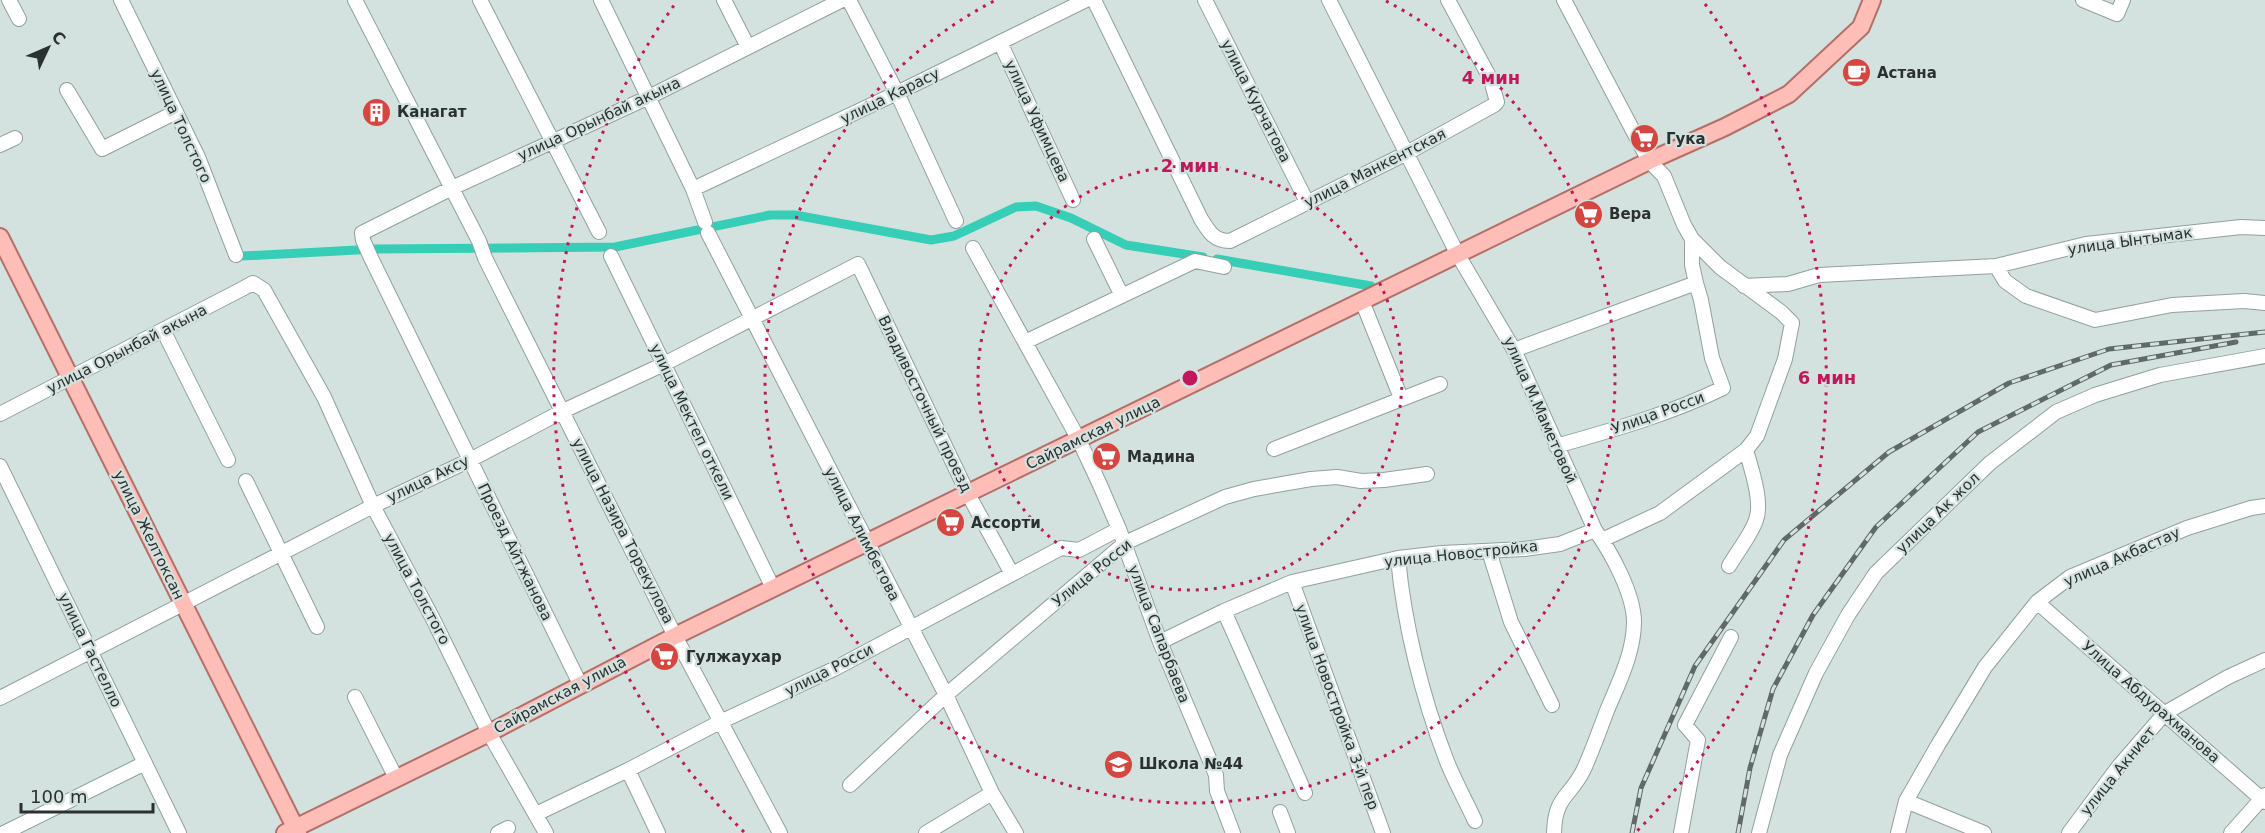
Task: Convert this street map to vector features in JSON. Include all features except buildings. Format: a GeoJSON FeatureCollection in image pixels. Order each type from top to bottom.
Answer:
{"type":"FeatureCollection","features":[{"type":"Feature","properties":{"kind":"main road","name":"Сайрамская улица"},"geometry":{"type":"LineString","coordinates":[[293,831],[489,733],[675,636],[866,542],[1649,161],[1725,127],[1789,93],[1861,27],[1872,0]]}},
{"type":"Feature","properties":{"kind":"main road","name":"улица Желтоксан"},"geometry":{"type":"LineString","coordinates":[[0,237],[293,831]]}},
{"type":"Feature","properties":{"kind":"street"},"geometry":{"type":"LineString","coordinates":[[9,0],[19,19]]}},
{"type":"Feature","properties":{"kind":"street","name":"улица Толстого"},"geometry":{"type":"LineString","coordinates":[[121,0],[198,158],[236,255]]}},
{"type":"Feature","properties":{"kind":"street","name":"улица Назира Торекулова"},"geometry":{"type":"LineString","coordinates":[[355,0],[479,241],[485,258],[675,636],[780,833]]}},
{"type":"Feature","properties":{"kind":"street"},"geometry":{"type":"LineString","coordinates":[[480,0],[598,232]]}},
{"type":"Feature","properties":{"kind":"street","name":"улица Алимбетова"},"geometry":{"type":"LineString","coordinates":[[601,0],[693,189],[706,228],[946,695],[992,793],[1016,833]]}},
{"type":"Feature","properties":{"kind":"street"},"geometry":{"type":"LineString","coordinates":[[724,0],[748,47]]}},
{"type":"Feature","properties":{"kind":"street","name":"улица Орынбай акына"},"geometry":{"type":"LineString","coordinates":[[363,240],[364,231],[649,96],[842,0]]}},
{"type":"Feature","properties":{"kind":"street"},"geometry":{"type":"LineString","coordinates":[[849,0],[897,93],[956,220]]}},
{"type":"Feature","properties":{"kind":"street","name":"улица Карасу"},"geometry":{"type":"LineString","coordinates":[[693,189],[897,93],[1086,0]]}},
{"type":"Feature","properties":{"kind":"street","name":"улица Манкентская"},"geometry":{"type":"LineString","coordinates":[[1094,0],[1201,219],[1210,234],[1217,239],[1230,241],[1407,153],[1497,102],[1491,80],[1448,0]]}},
{"type":"Feature","properties":{"kind":"street","name":"улица Курчатова"},"geometry":{"type":"LineString","coordinates":[[1205,0],[1307,202]]}},
{"type":"Feature","properties":{"kind":"street","name":"улица М.Маметовой"},"geometry":{"type":"LineString","coordinates":[[1329,0],[1458,255],[1514,350],[1556,446],[1629,595],[1634,621],[1631,649],[1583,770],[1560,801],[1555,815],[1554,833]]}},
{"type":"Feature","properties":{"kind":"street"},"geometry":{"type":"LineString","coordinates":[[1564,0],[1649,161],[1664,176],[1692,239],[1720,267],[1789,319],[1792,328],[1785,358],[1757,436],[1746,450],[1758,512],[1755,523],[1729,566]]}},
{"type":"Feature","properties":{"kind":"street"},"geometry":{"type":"LineString","coordinates":[[2083,0],[2117,14],[2123,0]]}},
{"type":"Feature","properties":{"kind":"street","name":"улица Уфимцева"},"geometry":{"type":"LineString","coordinates":[[1000,42],[1073,200]]}},
{"type":"Feature","properties":{"kind":"street"},"geometry":{"type":"LineString","coordinates":[[67,90],[102,149],[176,112]]}},
{"type":"Feature","properties":{"kind":"street"},"geometry":{"type":"LineString","coordinates":[[0,145],[15,138]]}},
{"type":"Feature","properties":{"kind":"street","name":"улица Ынтымак"},"geometry":{"type":"LineString","coordinates":[[1744,286],[1788,284],[1819,275],[1996,266],[2086,244],[2241,227],[2265,228]]}},
{"type":"Feature","properties":{"kind":"street"},"geometry":{"type":"LineString","coordinates":[[1094,239],[1122,296]]}},
{"type":"Feature","properties":{"kind":"street","name":"Улица Росси"},"geometry":{"type":"LineString","coordinates":[[1556,446],[1626,426],[1704,398],[1723,388],[1712,358],[1692,265],[1692,239]]}},
{"type":"Feature","properties":{"kind":"street","name":"Проезд Айтжанова"},"geometry":{"type":"LineString","coordinates":[[363,240],[580,684]]}},
{"type":"Feature","properties":{"kind":"street","name":"улица Сапарбаева"},"geometry":{"type":"LineString","coordinates":[[973,248],[1078,440],[1119,529],[1160,642],[1216,775],[1217,791],[1233,833]]}},
{"type":"Feature","properties":{"kind":"street","name":"улица Мектеп откели"},"geometry":{"type":"LineString","coordinates":[[611,256],[773,588]]}},
{"type":"Feature","properties":{"kind":"street"},"geometry":{"type":"LineString","coordinates":[[1025,342],[1195,261],[1224,267]]}},
{"type":"Feature","properties":{"kind":"street","name":"улица Аксу"},"geometry":{"type":"LineString","coordinates":[[0,698],[373,506],[470,460],[563,411],[664,364],[858,264]]}},
{"type":"Feature","properties":{"kind":"street","name":"Владивосточный проезд"},"geometry":{"type":"LineString","coordinates":[[858,264],[968,494],[1012,573]]}},
{"type":"Feature","properties":{"kind":"street"},"geometry":{"type":"LineString","coordinates":[[1996,266],[2005,281],[2026,296],[2095,320],[2172,305],[2244,301],[2265,303]]}},
{"type":"Feature","properties":{"kind":"street","name":"улица Толстого"},"geometry":{"type":"LineString","coordinates":[[254,284],[264,290],[324,397],[373,506],[433,619],[489,733],[546,833]]}},
{"type":"Feature","properties":{"kind":"street","name":"улица Орынбай акына"},"geometry":{"type":"LineString","coordinates":[[0,414],[254,284]]}},
{"type":"Feature","properties":{"kind":"street"},"geometry":{"type":"LineString","coordinates":[[1514,350],[1696,284]]}},
{"type":"Feature","properties":{"kind":"street"},"geometry":{"type":"LineString","coordinates":[[1362,301],[1401,398]]}},
{"type":"Feature","properties":{"kind":"street"},"geometry":{"type":"LineString","coordinates":[[163,330],[228,460]]}},
{"type":"Feature","properties":{"kind":"street","name":"улица Ак жол"},"geometry":{"type":"LineString","coordinates":[[1759,833],[1780,755],[1816,673],[1848,615],[1876,573],[1990,463],[2056,412],[2095,394],[2160,375],[2265,356]]}},
{"type":"Feature","properties":{"kind":"street"},"geometry":{"type":"LineString","coordinates":[[1274,449],[1440,384]]}},
{"type":"Feature","properties":{"kind":"street","name":"улица Новостройка"},"geometry":{"type":"LineString","coordinates":[[1160,642],[1292,582],[1398,558],[1524,549],[1598,535],[1660,513],[1746,450]]}},
{"type":"Feature","properties":{"kind":"street","name":"улица Гастелло"},"geometry":{"type":"LineString","coordinates":[[0,466],[179,833]]}},
{"type":"Feature","properties":{"kind":"street","name":"Улица Росси"},"geometry":{"type":"LineString","coordinates":[[850,785],[946,695],[1125,543],[1226,497],[1254,489],[1311,479],[1337,477],[1361,481],[1427,474]]}},
{"type":"Feature","properties":{"kind":"street"},"geometry":{"type":"LineString","coordinates":[[246,481],[317,627]]}},
{"type":"Feature","properties":{"kind":"street","name":"улица Акбастау"},"geometry":{"type":"LineString","coordinates":[[1898,833],[1906,801],[1938,745],[1985,667],[2037,602],[2070,577],[2187,528],[2251,508],[2265,506]]}},
{"type":"Feature","properties":{"kind":"street","name":"улица Росси"},"geometry":{"type":"LineString","coordinates":[[536,814],[720,722],[834,669],[1061,548],[1080,550],[1119,529]]}},
{"type":"Feature","properties":{"kind":"street"},"geometry":{"type":"LineString","coordinates":[[1489,551],[1511,622],[1552,705]]}},
{"type":"Feature","properties":{"kind":"street"},"geometry":{"type":"LineString","coordinates":[[1398,558],[1401,590],[1420,678],[1446,759],[1475,821]]}},
{"type":"Feature","properties":{"kind":"street","name":"улица Новостройка 3-й пер"},"geometry":{"type":"LineString","coordinates":[[1292,582],[1383,833]]}},
{"type":"Feature","properties":{"kind":"street","name":"Улица Абдурахманова"},"geometry":{"type":"LineString","coordinates":[[2037,602],[2263,798]]}},
{"type":"Feature","properties":{"kind":"street"},"geometry":{"type":"LineString","coordinates":[[1224,611],[1305,793]]}},
{"type":"Feature","properties":{"kind":"street"},"geometry":{"type":"LineString","coordinates":[[1682,833],[1698,740],[1685,724],[1731,638]]}},
{"type":"Feature","properties":{"kind":"street","name":"улица Акниет"},"geometry":{"type":"LineString","coordinates":[[2069,833],[2119,766],[2165,713],[2228,677],[2265,660]]}},
{"type":"Feature","properties":{"kind":"street"},"geometry":{"type":"LineString","coordinates":[[355,697],[396,778]]}},
{"type":"Feature","properties":{"kind":"street"},"geometry":{"type":"LineString","coordinates":[[4,833],[146,763]]}},
{"type":"Feature","properties":{"kind":"street"},"geometry":{"type":"LineString","coordinates":[[628,770],[658,833]]}},
{"type":"Feature","properties":{"kind":"street"},"geometry":{"type":"LineString","coordinates":[[926,833],[992,793]]}},
{"type":"Feature","properties":{"kind":"street"},"geometry":{"type":"LineString","coordinates":[[2231,833],[2263,798]]}},
{"type":"Feature","properties":{"kind":"street"},"geometry":{"type":"LineString","coordinates":[[1906,801],[1984,833]]}},
{"type":"Feature","properties":{"kind":"street"},"geometry":{"type":"LineString","coordinates":[[1280,812],[1288,833]]}},
{"type":"Feature","properties":{"kind":"waterway"},"geometry":{"type":"LineString","coordinates":[[243,256],[376,249],[615,247],[770,215],[795,215],[931,240],[954,236],[1016,207],[1036,206],[1071,218],[1126,245],[1203,257]]}},
{"type":"Feature","properties":{"kind":"waterway"},"geometry":{"type":"LineString","coordinates":[[1217,259],[1371,286]]}},
{"type":"Feature","properties":{"kind":"railway"},"geometry":{"type":"LineString","coordinates":[[1632,833],[1641,788],[1695,666],[1784,540],[1889,452],[2009,383],[2109,349],[2265,332]]}},
{"type":"Feature","properties":{"kind":"railway"},"geometry":{"type":"LineString","coordinates":[[1738,833],[1750,768],[1773,689],[1813,615],[1876,527],[1978,432],[2111,365],[2236,342]]}},
{"type":"Feature","properties":{"kind":"place","name":"Астана"},"geometry":{"type":"Point","coordinates":[1856,73]}},
{"type":"Feature","properties":{"kind":"place","name":"Канагат"},"geometry":{"type":"Point","coordinates":[376,112]}},
{"type":"Feature","properties":{"kind":"place","name":"Гука"},"geometry":{"type":"Point","coordinates":[1645,139]}},
{"type":"Feature","properties":{"kind":"place","name":"Вера"},"geometry":{"type":"Point","coordinates":[1588,214]}},
{"type":"Feature","properties":{"kind":"place","name":"Мадина"},"geometry":{"type":"Point","coordinates":[1106,457]}},
{"type":"Feature","properties":{"kind":"place","name":"Ассорти"},"geometry":{"type":"Point","coordinates":[950,523]}},
{"type":"Feature","properties":{"kind":"place","name":"Гулжаухар"},"geometry":{"type":"Point","coordinates":[665,657]}},
{"type":"Feature","properties":{"kind":"place","name":"Школа №44"},"geometry":{"type":"Point","coordinates":[1118,764]}}]}
